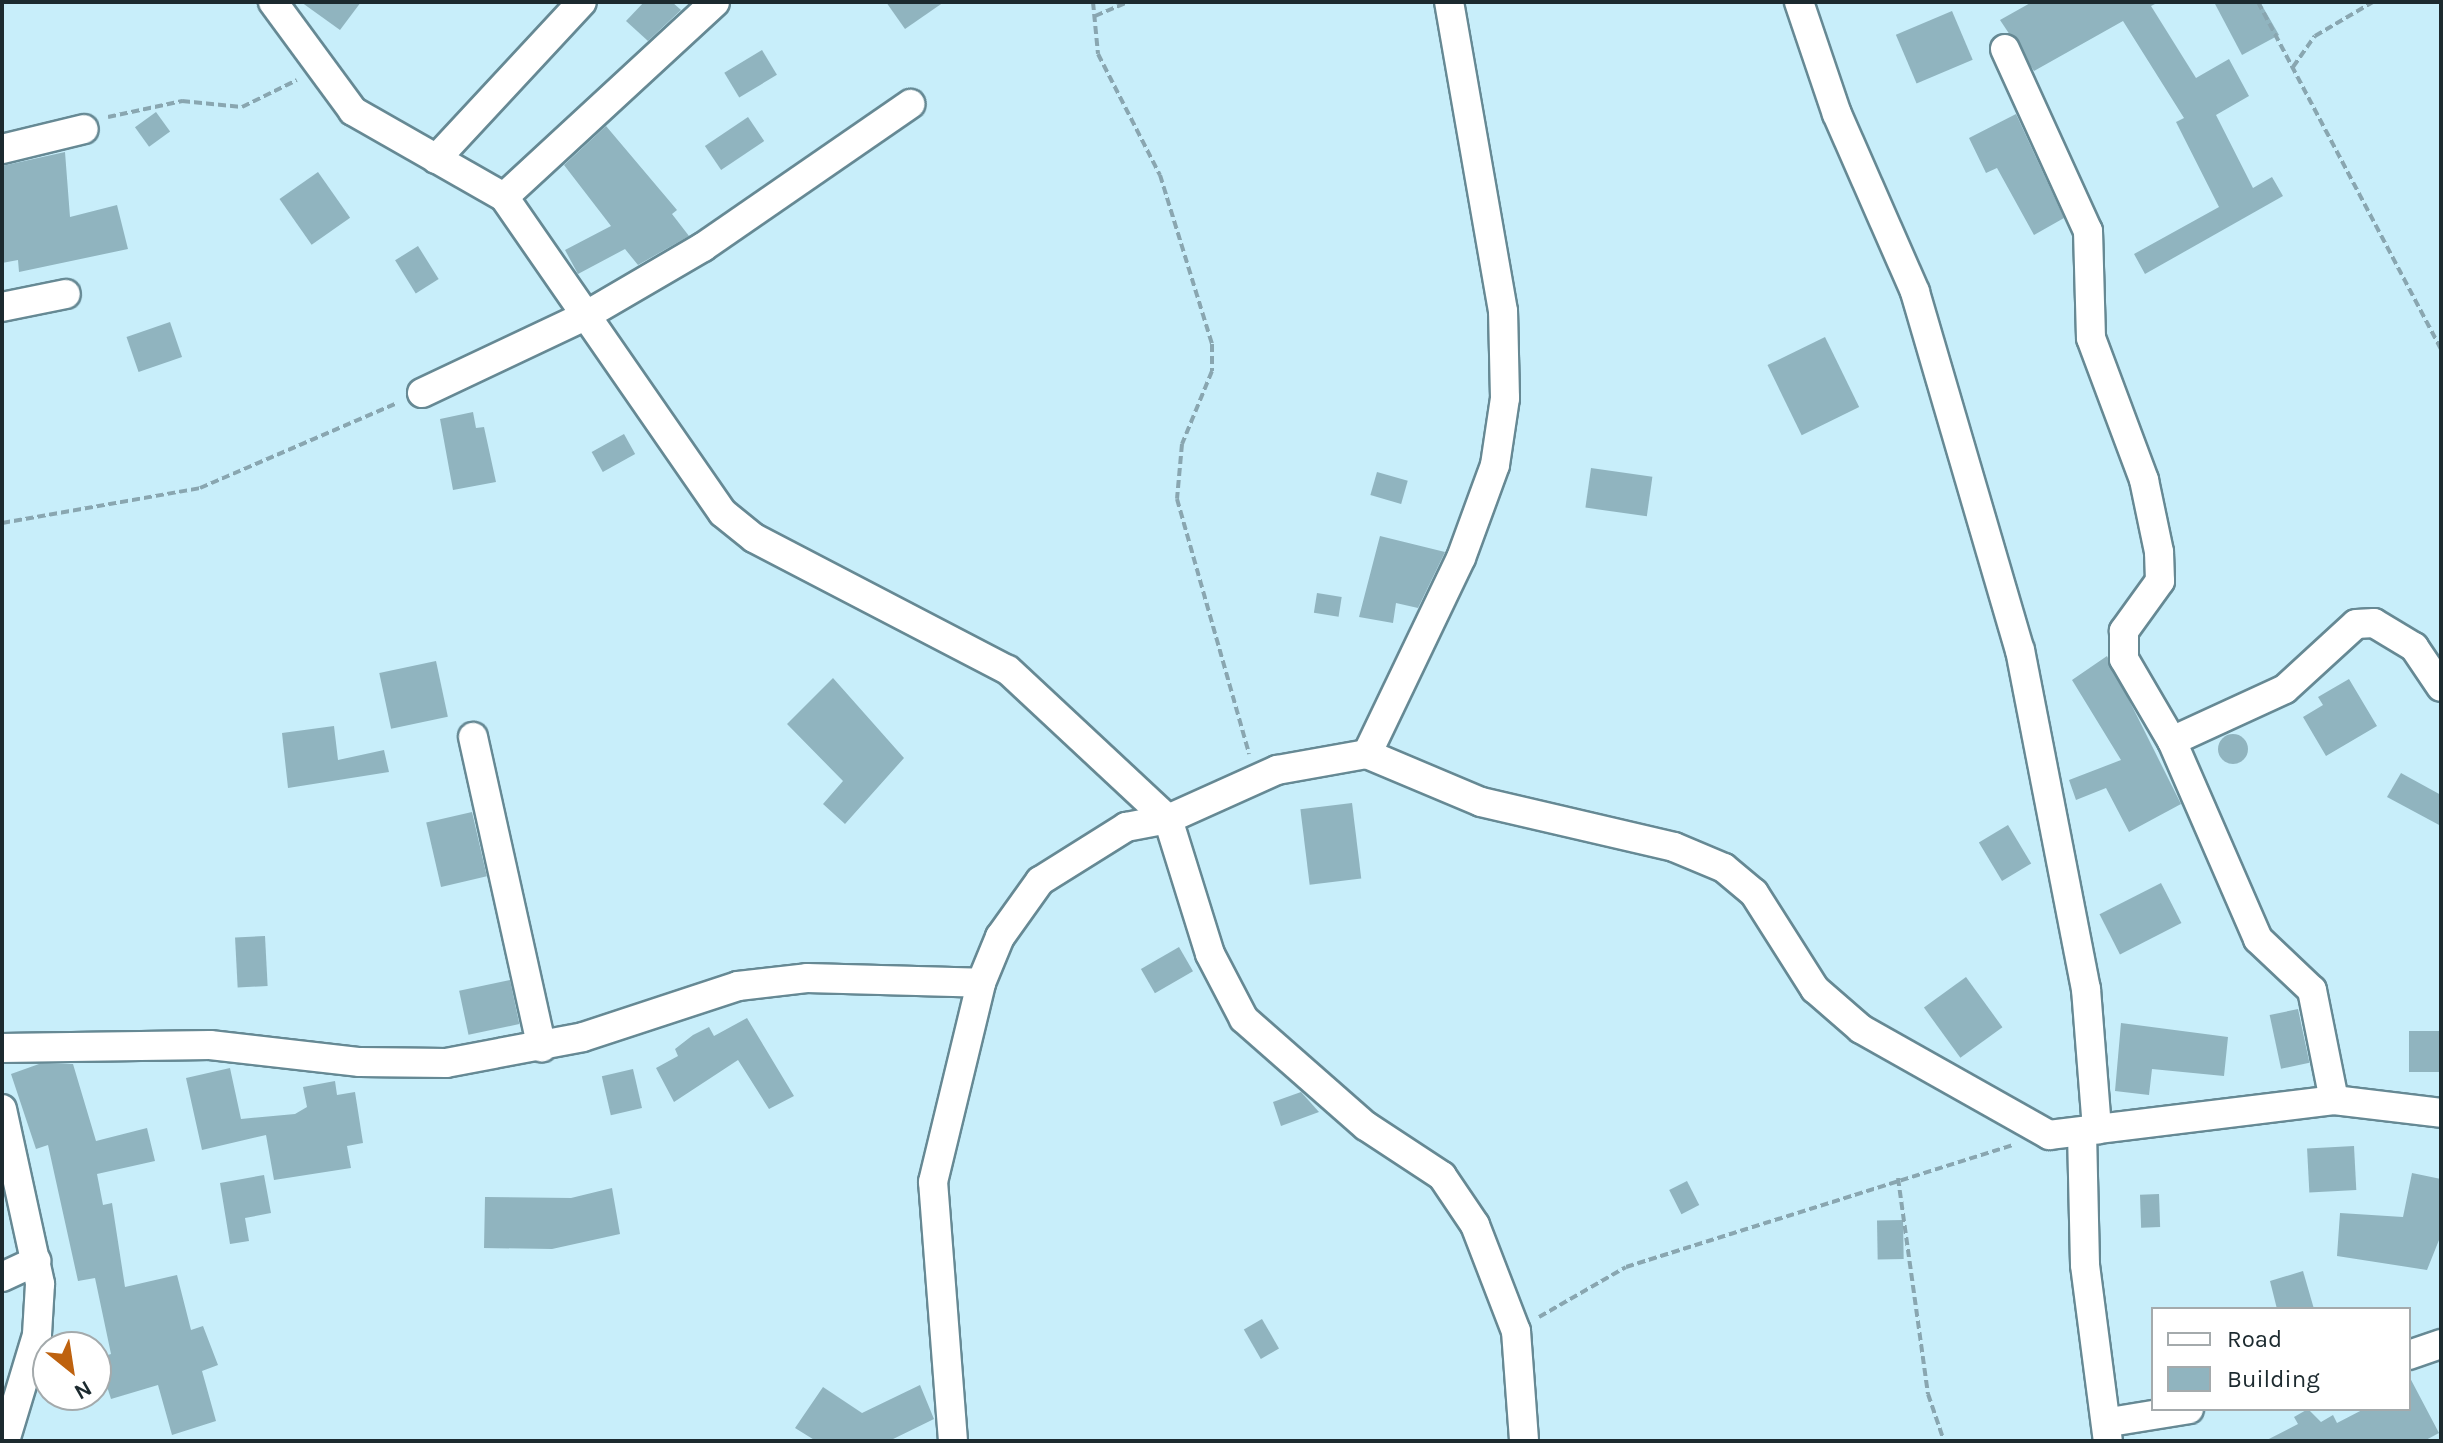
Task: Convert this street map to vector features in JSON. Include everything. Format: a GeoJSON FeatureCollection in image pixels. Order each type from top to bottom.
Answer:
{"type":"FeatureCollection","features":[{"type":"Feature","properties":{"kind":"street"},"geometry":{"type":"LineString","coordinates":[[273,2],[353,111],[504,197],[723,513],[754,538],[1008,670],[1168,819],[1210,954],[1244,1019],[1366,1126],[1442,1176],[1475,1225],[1516,1331],[1524,1441]]}},
{"type":"Feature","properties":{"kind":"street"},"geometry":{"type":"LineString","coordinates":[[504,197],[715,2]]}},
{"type":"Feature","properties":{"kind":"street"},"geometry":{"type":"LineString","coordinates":[[1367,754],[1461,558],[1495,465],[1505,398],[1503,311],[1449,2]]}},
{"type":"Feature","properties":{"kind":"street"},"geometry":{"type":"LineString","coordinates":[[1799,2],[1837,114],[1915,292],[2020,650],[2086,989],[2089,1131],[2085,1265],[2109,1431],[2182,1411]]}},
{"type":"Feature","properties":{"kind":"street"},"geometry":{"type":"LineString","coordinates":[[436,159],[580,3]]}},
{"type":"Feature","properties":{"kind":"street"},"geometry":{"type":"LineString","coordinates":[[2005,49],[2088,231],[2091,338],[2144,480],[2159,552],[2160,581],[2121,645],[2172,741],[2258,939],[2312,990],[2334,1100]]}},
{"type":"Feature","properties":{"kind":"street"},"geometry":{"type":"LineString","coordinates":[[422,393],[585,316],[703,247],[910,104]]}},
{"type":"Feature","properties":{"kind":"street"},"geometry":{"type":"LineString","coordinates":[[2,149],[84,129]]}},
{"type":"Feature","properties":{"kind":"street"},"geometry":{"type":"LineString","coordinates":[[2,307],[66,294]]}},
{"type":"Feature","properties":{"kind":"street"},"geometry":{"type":"LineString","coordinates":[[2172,741],[2285,689],[2356,624],[2374,623],[2414,647],[2441,687]]}},
{"type":"Feature","properties":{"kind":"street"},"geometry":{"type":"LineString","coordinates":[[473,737],[542,1047]]}},
{"type":"Feature","properties":{"kind":"street"},"geometry":{"type":"LineString","coordinates":[[953,1441],[933,1182],[981,983],[1016,906],[1040,881],[1126,827],[1168,819],[1255,776],[1367,754],[1481,802],[1674,847],[1724,868],[1754,893],[1815,989],[1861,1029],[2049,1135],[2089,1131],[2160,1116],[2334,1100],[2441,1113]]}},
{"type":"Feature","properties":{"kind":"street"},"geometry":{"type":"LineString","coordinates":[[2,1048],[210,1045],[360,1062],[446,1063],[542,1047],[738,986],[807,978],[981,983]]}},
{"type":"Feature","properties":{"kind":"street"},"geometry":{"type":"LineString","coordinates":[[2,1109],[36,1261],[37,1335],[5,1441]]}},
{"type":"Feature","properties":{"kind":"street"},"geometry":{"type":"LineString","coordinates":[[2,1277],[36,1261]]}},
{"type":"Feature","properties":{"kind":"street"},"geometry":{"type":"LineString","coordinates":[[2411,1354],[2441,1344]]}},
{"type":"Feature","properties":{"kind":"path"},"geometry":{"type":"LineString","coordinates":[[1093,2],[1098,54],[1160,175],[1212,344],[1212,371],[1182,444],[1177,499],[1255,776]]}},
{"type":"Feature","properties":{"kind":"path"},"geometry":{"type":"LineString","coordinates":[[1095,16],[1128,2]]}},
{"type":"Feature","properties":{"kind":"path"},"geometry":{"type":"LineString","coordinates":[[2258,2],[2441,349]]}},
{"type":"Feature","properties":{"kind":"path"},"geometry":{"type":"LineString","coordinates":[[2293,67],[2315,36],[2373,2]]}},
{"type":"Feature","properties":{"kind":"path"},"geometry":{"type":"LineString","coordinates":[[84,129],[125,109],[182,101],[242,107],[321,68]]}},
{"type":"Feature","properties":{"kind":"path"},"geometry":{"type":"LineString","coordinates":[[2,523],[200,488],[422,393]]}},
{"type":"Feature","properties":{"kind":"path"},"geometry":{"type":"LineString","coordinates":[[1516,1331],[1626,1267],[1898,1178],[2049,1135]]}},
{"type":"Feature","properties":{"kind":"path"},"geometry":{"type":"LineString","coordinates":[[1898,1178],[1928,1394],[1944,1441]]}},
{"type":"Feature","properties":{"kind":"building"},"geometry":{"type":"Polygon","coordinates":[[[301,2],[361,2],[340,30],[301,2]]]}},
{"type":"Feature","properties":{"kind":"building"},"geometry":{"type":"Polygon","coordinates":[[[644,2],[672,2],[681,10],[648,41],[626,21],[644,2]]]}},
{"type":"Feature","properties":{"kind":"building"},"geometry":{"type":"Polygon","coordinates":[[[886,2],[944,2],[905,29],[886,2]]]}},
{"type":"Feature","properties":{"kind":"building"},"geometry":{"type":"Polygon","coordinates":[[[2032,2],[2159,2],[2151,6],[2196,78],[2229,59],[2249,96],[2216,115],[2253,188],[2272,177],[2283,196],[2145,274],[2134,254],[2219,207],[2176,122],[2184,118],[2123,21],[2034,71],[2000,20],[2032,2]]]}},
{"type":"Feature","properties":{"kind":"building"},"geometry":{"type":"Polygon","coordinates":[[[2214,2],[2260,2],[2279,35],[2242,55],[2214,2]]]}},
{"type":"Feature","properties":{"kind":"building"},"geometry":{"type":"Polygon","coordinates":[[[1952,11],[1973,60],[1917,84],[1896,35],[1952,11]]]}},
{"type":"Feature","properties":{"kind":"building"},"geometry":{"type":"Polygon","coordinates":[[[762,50],[777,75],[739,98],[724,73],[762,50]]]}},
{"type":"Feature","properties":{"kind":"building"},"geometry":{"type":"Polygon","coordinates":[[[156,112],[170,131],[149,147],[135,127],[156,112]]]}},
{"type":"Feature","properties":{"kind":"building"},"geometry":{"type":"Polygon","coordinates":[[[2016,114],[2064,218],[2034,235],[1997,168],[1986,173],[1969,138],[2016,114]]]}},
{"type":"Feature","properties":{"kind":"building"},"geometry":{"type":"Polygon","coordinates":[[[748,117],[764,141],[721,170],[705,146],[748,117]]]}},
{"type":"Feature","properties":{"kind":"building"},"geometry":{"type":"Polygon","coordinates":[[[606,126],[677,210],[672,214],[689,236],[638,265],[625,249],[578,274],[565,250],[611,226],[564,165],[606,126]]]}},
{"type":"Feature","properties":{"kind":"building"},"geometry":{"type":"Polygon","coordinates":[[[65,152],[70,217],[117,205],[128,249],[19,272],[18,260],[2,263],[2,166],[65,152]]]}},
{"type":"Feature","properties":{"kind":"building"},"geometry":{"type":"Polygon","coordinates":[[[318,172],[350,218],[312,245],[279,199],[318,172]]]}},
{"type":"Feature","properties":{"kind":"building"},"geometry":{"type":"Polygon","coordinates":[[[418,246],[439,279],[416,293],[395,260],[418,246]]]}},
{"type":"Feature","properties":{"kind":"building"},"geometry":{"type":"Polygon","coordinates":[[[170,322],[182,357],[139,372],[127,337],[170,322]]]}},
{"type":"Feature","properties":{"kind":"building"},"geometry":{"type":"Polygon","coordinates":[[[1825,337],[1859,407],[1802,435],[1767,365],[1825,337]]]}},
{"type":"Feature","properties":{"kind":"building"},"geometry":{"type":"Polygon","coordinates":[[[473,412],[476,428],[484,427],[496,482],[453,490],[440,419],[473,412]]]}},
{"type":"Feature","properties":{"kind":"building"},"geometry":{"type":"Polygon","coordinates":[[[624,434],[635,454],[603,472],[592,452],[624,434]]]}},
{"type":"Feature","properties":{"kind":"building"},"geometry":{"type":"Polygon","coordinates":[[[1591,468],[1652,477],[1647,516],[1585,508],[1591,468]]]}},
{"type":"Feature","properties":{"kind":"building"},"geometry":{"type":"Polygon","coordinates":[[[1377,472],[1408,481],[1401,504],[1370,495],[1377,472]]]}},
{"type":"Feature","properties":{"kind":"building"},"geometry":{"type":"Polygon","coordinates":[[[1380,536],[1445,552],[1418,608],[1396,603],[1393,623],[1359,617],[1380,536]]]}},
{"type":"Feature","properties":{"kind":"building"},"geometry":{"type":"Polygon","coordinates":[[[1317,593],[1342,597],[1339,617],[1314,613],[1317,593]]]}},
{"type":"Feature","properties":{"kind":"building"},"geometry":{"type":"Polygon","coordinates":[[[2107,656],[2181,804],[2129,832],[2106,788],[2076,800],[2069,780],[2121,760],[2072,680],[2107,656]]]}},
{"type":"Feature","properties":{"kind":"building"},"geometry":{"type":"Polygon","coordinates":[[[436,661],[448,717],[391,729],[379,673],[436,661]]]}},
{"type":"Feature","properties":{"kind":"building"},"geometry":{"type":"Polygon","coordinates":[[[833,678],[904,758],[845,824],[823,804],[843,781],[787,724],[833,678]]]}},
{"type":"Feature","properties":{"kind":"building"},"geometry":{"type":"Polygon","coordinates":[[[2349,679],[2377,726],[2326,756],[2303,717],[2323,705],[2318,697],[2349,679]]]}},
{"type":"Feature","properties":{"kind":"building"},"geometry":{"type":"Polygon","coordinates":[[[334,726],[338,760],[384,750],[389,772],[288,788],[282,733],[334,726]]]}},
{"type":"Feature","properties":{"kind":"building"},"geometry":{"type":"Polygon","coordinates":[[[2233,734],[2239,735],[2247,743],[2247,755],[2239,763],[2233,764],[2227,763],[2219,755],[2218,749],[2219,743],[2227,735],[2233,734]]]}},
{"type":"Feature","properties":{"kind":"building"},"geometry":{"type":"Polygon","coordinates":[[[2401,773],[2441,795],[2441,826],[2387,797],[2401,773]]]}},
{"type":"Feature","properties":{"kind":"building"},"geometry":{"type":"Polygon","coordinates":[[[1352,803],[1361,878],[1310,885],[1300,809],[1352,803]]]}},
{"type":"Feature","properties":{"kind":"building"},"geometry":{"type":"Polygon","coordinates":[[[472,812],[487,876],[441,887],[426,823],[472,812]]]}},
{"type":"Feature","properties":{"kind":"building"},"geometry":{"type":"Polygon","coordinates":[[[2008,825],[2031,864],[2002,881],[1979,843],[2008,825]]]}},
{"type":"Feature","properties":{"kind":"building"},"geometry":{"type":"Polygon","coordinates":[[[2161,883],[2181,923],[2120,954],[2100,914],[2161,883]]]}},
{"type":"Feature","properties":{"kind":"building"},"geometry":{"type":"Polygon","coordinates":[[[265,936],[268,986],[238,988],[235,938],[265,936]]]}},
{"type":"Feature","properties":{"kind":"building"},"geometry":{"type":"Polygon","coordinates":[[[1179,947],[1193,971],[1155,993],[1141,969],[1179,947]]]}},
{"type":"Feature","properties":{"kind":"building"},"geometry":{"type":"Polygon","coordinates":[[[1966,977],[2002,1027],[1960,1058],[1924,1008],[1966,977]]]}},
{"type":"Feature","properties":{"kind":"building"},"geometry":{"type":"Polygon","coordinates":[[[510,980],[519,1024],[468,1035],[459,991],[510,980]]]}},
{"type":"Feature","properties":{"kind":"building"},"geometry":{"type":"Polygon","coordinates":[[[2298,1009],[2309,1063],[2281,1069],[2270,1015],[2298,1009]]]}},
{"type":"Feature","properties":{"kind":"building"},"geometry":{"type":"Polygon","coordinates":[[[747,1018],[794,1096],[769,1109],[738,1060],[674,1102],[656,1068],[678,1056],[675,1049],[693,1035],[709,1027],[714,1036],[747,1018]]]}},
{"type":"Feature","properties":{"kind":"building"},"geometry":{"type":"Polygon","coordinates":[[[2121,1023],[2228,1037],[2224,1076],[2152,1069],[2149,1095],[2115,1091],[2121,1023]]]}},
{"type":"Feature","properties":{"kind":"building"},"geometry":{"type":"Polygon","coordinates":[[[2409,1031],[2441,1031],[2441,1072],[2409,1072],[2409,1031]]]}},
{"type":"Feature","properties":{"kind":"building"},"geometry":{"type":"Polygon","coordinates":[[[39,1064],[73,1064],[96,1141],[147,1128],[155,1161],[97,1174],[103,1205],[112,1203],[125,1287],[177,1275],[191,1330],[203,1326],[218,1365],[202,1371],[216,1421],[172,1435],[158,1385],[112,1399],[112,1331],[106,1331],[95,1278],[78,1281],[48,1145],[36,1149],[11,1074],[39,1064]]]}},
{"type":"Feature","properties":{"kind":"building"},"geometry":{"type":"Polygon","coordinates":[[[230,1068],[241,1119],[295,1114],[307,1107],[303,1087],[335,1081],[337,1095],[355,1092],[363,1143],[347,1146],[351,1168],[274,1180],[266,1135],[202,1150],[186,1078],[230,1068]]]}},
{"type":"Feature","properties":{"kind":"building"},"geometry":{"type":"Polygon","coordinates":[[[633,1069],[642,1108],[611,1115],[602,1076],[633,1069]]]}},
{"type":"Feature","properties":{"kind":"building"},"geometry":{"type":"Polygon","coordinates":[[[1301,1092],[1319,1112],[1281,1126],[1273,1102],[1301,1092]]]}},
{"type":"Feature","properties":{"kind":"building"},"geometry":{"type":"Polygon","coordinates":[[[2354,1146],[2356,1190],[2309,1192],[2307,1148],[2354,1146]]]}},
{"type":"Feature","properties":{"kind":"building"},"geometry":{"type":"Polygon","coordinates":[[[2412,1173],[2441,1179],[2441,1235],[2427,1270],[2337,1256],[2340,1213],[2403,1217],[2412,1173]]]}},
{"type":"Feature","properties":{"kind":"building"},"geometry":{"type":"Polygon","coordinates":[[[264,1175],[271,1213],[245,1218],[249,1241],[230,1244],[220,1183],[264,1175]]]}},
{"type":"Feature","properties":{"kind":"building"},"geometry":{"type":"Polygon","coordinates":[[[1687,1181],[1699,1205],[1681,1214],[1669,1190],[1687,1181]]]}},
{"type":"Feature","properties":{"kind":"building"},"geometry":{"type":"Polygon","coordinates":[[[612,1188],[620,1234],[552,1249],[484,1248],[485,1197],[571,1198],[612,1188]]]}},
{"type":"Feature","properties":{"kind":"building"},"geometry":{"type":"Polygon","coordinates":[[[2159,1194],[2160,1227],[2141,1228],[2140,1195],[2159,1194]]]}},
{"type":"Feature","properties":{"kind":"building"},"geometry":{"type":"Polygon","coordinates":[[[1877,1220],[1903,1220],[1904,1259],[1878,1259],[1877,1220]]]}},
{"type":"Feature","properties":{"kind":"building"},"geometry":{"type":"Polygon","coordinates":[[[2303,1271],[2313,1307],[2276,1307],[2270,1281],[2303,1271]]]}},
{"type":"Feature","properties":{"kind":"building"},"geometry":{"type":"Polygon","coordinates":[[[1262,1319],[1279,1348],[1261,1359],[1244,1330],[1262,1319]]]}},
{"type":"Feature","properties":{"kind":"building"},"geometry":{"type":"Polygon","coordinates":[[[2411,1380],[2439,1433],[2424,1441],[2265,1441],[2298,1424],[2294,1417],[2304,1411],[2310,1411],[2321,1422],[2333,1415],[2337,1423],[2360,1411],[2411,1411],[2411,1380]]]}},
{"type":"Feature","properties":{"kind":"building"},"geometry":{"type":"Polygon","coordinates":[[[920,1385],[934,1419],[889,1441],[816,1441],[795,1428],[823,1387],[862,1413],[920,1385]]]}}]}
